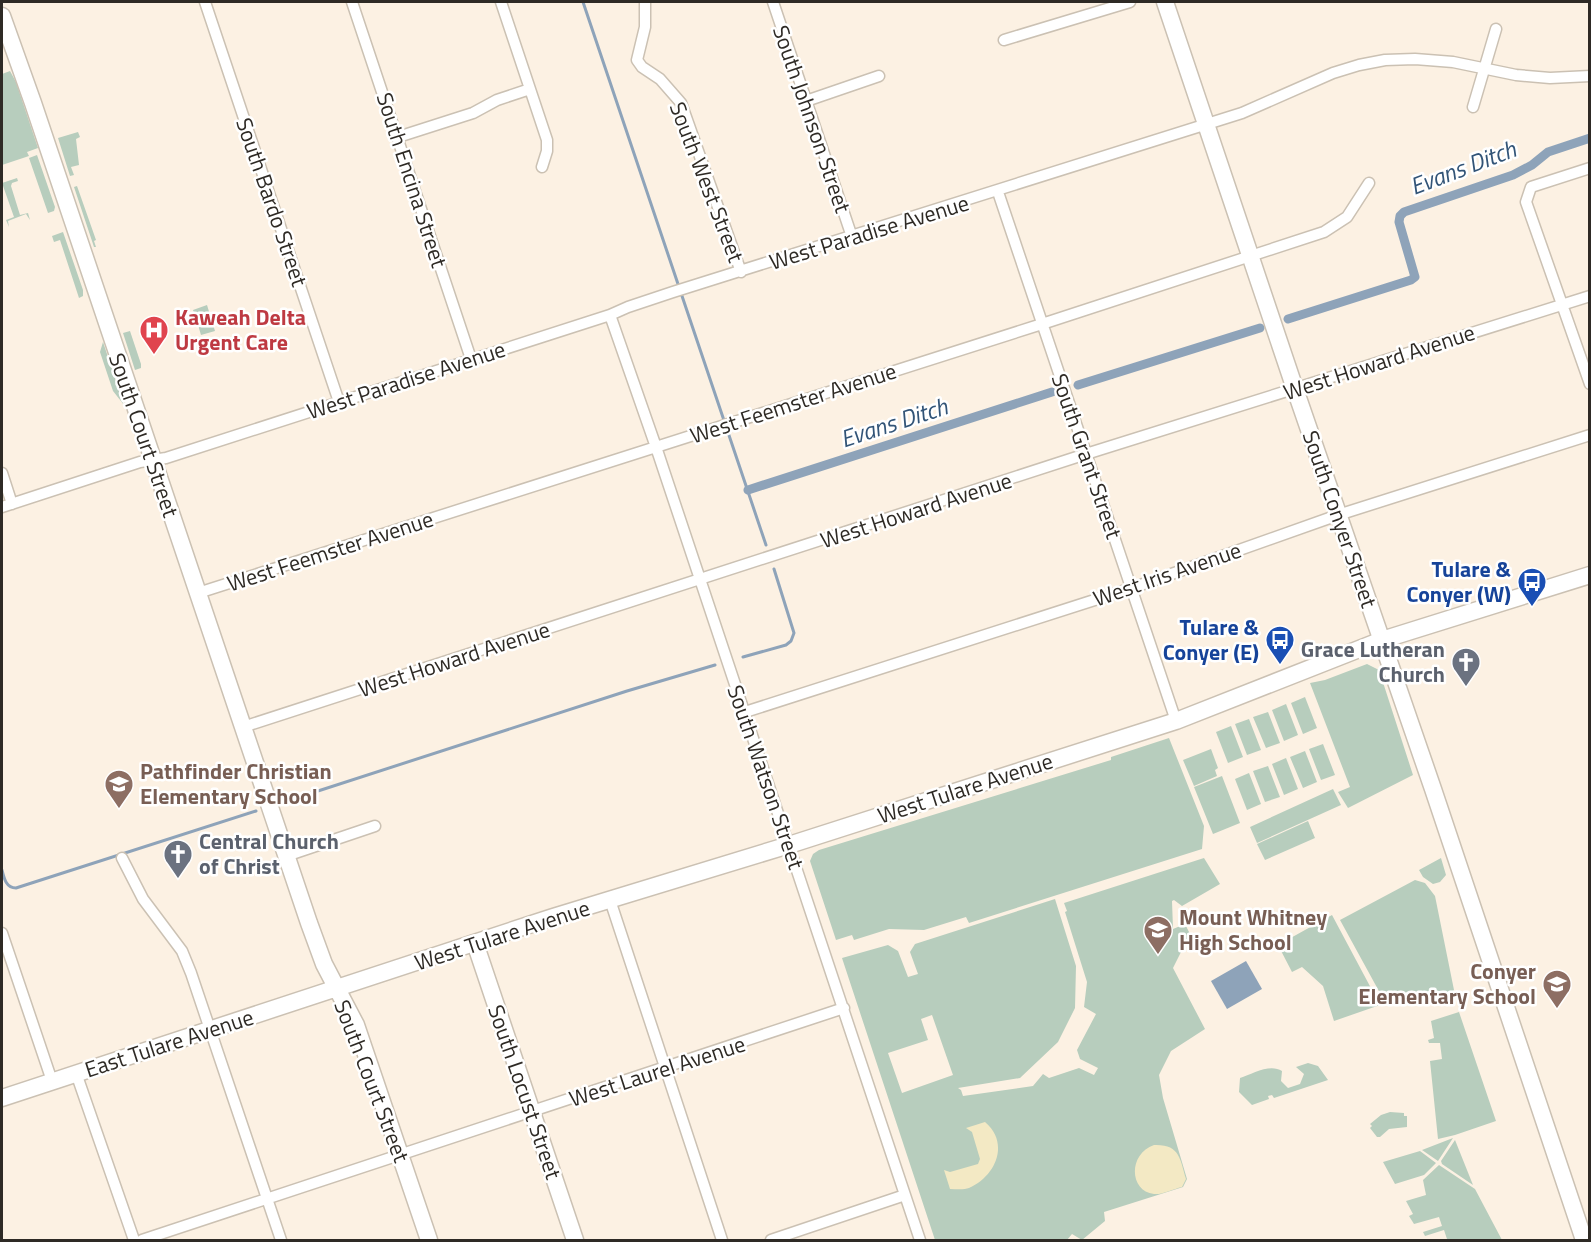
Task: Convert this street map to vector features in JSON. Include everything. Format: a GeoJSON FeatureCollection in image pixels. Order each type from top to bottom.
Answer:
{"type":"FeatureCollection","features":[{"type":"Feature","properties":{"kind":"street","name":"South Bardo Street"},"geometry":{"type":"LineString","coordinates":[[205,2],[339,402]]}},
{"type":"Feature","properties":{"kind":"street","name":"South Encina Street"},"geometry":{"type":"LineString","coordinates":[[352,2],[471,359]]}},
{"type":"Feature","properties":{"kind":"street"},"geometry":{"type":"LineString","coordinates":[[501,2],[548,140],[542,167]]}},
{"type":"Feature","properties":{"kind":"street","name":"South West Street"},"geometry":{"type":"LineString","coordinates":[[645,2],[645,27],[638,60],[642,67],[660,79],[681,103],[741,272]]}},
{"type":"Feature","properties":{"kind":"street","name":"South Johnson Street"},"geometry":{"type":"LineString","coordinates":[[772,2],[852,237]]}},
{"type":"Feature","properties":{"kind":"street"},"geometry":{"type":"LineString","coordinates":[[1004,40],[1130,2]]}},
{"type":"Feature","properties":{"kind":"street","name":"South Conyer Street"},"geometry":{"type":"LineString","coordinates":[[1165,2],[1584,1240]]}},
{"type":"Feature","properties":{"kind":"street","name":"South Court Street"},"geometry":{"type":"LineString","coordinates":[[2,16],[286,856],[324,964],[356,1025],[429,1240]]}},
{"type":"Feature","properties":{"kind":"street"},"geometry":{"type":"LineString","coordinates":[[1473,107],[1496,29]]}},
{"type":"Feature","properties":{"kind":"street","name":"West Paradise Avenue"},"geometry":{"type":"LineString","coordinates":[[7,505],[141,462],[165,458],[610,315],[628,306],[1242,114],[1333,73],[1359,65],[1384,60],[1414,59],[1453,62],[1516,75],[1550,78],[1590,76]]}},
{"type":"Feature","properties":{"kind":"street"},"geometry":{"type":"LineString","coordinates":[[806,101],[879,76]]}},
{"type":"Feature","properties":{"kind":"street"},"geometry":{"type":"LineString","coordinates":[[398,137],[473,113],[497,100],[530,88]]}},
{"type":"Feature","properties":{"kind":"street"},"geometry":{"type":"LineString","coordinates":[[1590,168],[1531,187],[1526,202],[1590,384]]}},
{"type":"Feature","properties":{"kind":"street","name":"West Feemster Avenue"},"geometry":{"type":"LineString","coordinates":[[198,593],[1324,232],[1347,217],[1369,183]]}},
{"type":"Feature","properties":{"kind":"street","name":"South Grant Street"},"geometry":{"type":"LineString","coordinates":[[998,192],[1176,721]]}},
{"type":"Feature","properties":{"kind":"street","name":"West Howard Avenue"},"geometry":{"type":"LineString","coordinates":[[243,727],[1086,454],[1590,296]]}},
{"type":"Feature","properties":{"kind":"street","name":"South Watson Street"},"geometry":{"type":"LineString","coordinates":[[610,315],[745,712],[920,1240]]}},
{"type":"Feature","properties":{"kind":"street","name":"West Iris Avenue"},"geometry":{"type":"LineString","coordinates":[[745,712],[1132,588],[1338,515],[1590,435]]}},
{"type":"Feature","properties":{"kind":"street"},"geometry":{"type":"LineString","coordinates":[[2,473],[7,505]]}},
{"type":"Feature","properties":{"kind":"street","name":"West Tulare Avenue"},"geometry":{"type":"LineString","coordinates":[[336,987],[1176,721],[1382,640],[1590,575]]}},
{"type":"Feature","properties":{"kind":"street"},"geometry":{"type":"LineString","coordinates":[[286,856],[375,826]]}},
{"type":"Feature","properties":{"kind":"street"},"geometry":{"type":"LineString","coordinates":[[122,858],[143,899],[182,951],[211,1029],[281,1240]]}},
{"type":"Feature","properties":{"kind":"street"},"geometry":{"type":"LineString","coordinates":[[610,900],[722,1240]]}},
{"type":"Feature","properties":{"kind":"street"},"geometry":{"type":"LineString","coordinates":[[2,933],[52,1081]]}},
{"type":"Feature","properties":{"kind":"street","name":"South Locust Street"},"geometry":{"type":"LineString","coordinates":[[475,943],[575,1240]]}},
{"type":"Feature","properties":{"kind":"street","name":"East Tulare Avenue"},"geometry":{"type":"LineString","coordinates":[[2,1098],[336,987]]}},
{"type":"Feature","properties":{"kind":"street","name":"West Laurel Avenue"},"geometry":{"type":"LineString","coordinates":[[142,1240],[844,1008]]}},
{"type":"Feature","properties":{"kind":"street"},"geometry":{"type":"LineString","coordinates":[[76,1073],[134,1240]]}},
{"type":"Feature","properties":{"kind":"street"},"geometry":{"type":"LineString","coordinates":[[771,1240],[905,1195]]}},
{"type":"Feature","properties":{"kind":"green space"},"geometry":{"type":"Polygon","coordinates":[[[10,71],[16,82],[38,148],[27,152],[29,156],[2,165],[2,74],[10,71]]]}},
{"type":"Feature","properties":{"kind":"green space"},"geometry":{"type":"Polygon","coordinates":[[[78,132],[80,137],[76,139],[79,165],[71,167],[74,175],[70,176],[58,138],[78,132]]]}},
{"type":"Feature","properties":{"kind":"green space"},"geometry":{"type":"Polygon","coordinates":[[[37,155],[55,207],[54,211],[48,213],[29,158],[37,155]]]}},
{"type":"Feature","properties":{"kind":"green space"},"geometry":{"type":"Polygon","coordinates":[[[17,178],[18,181],[12,183],[11,186],[20,215],[28,213],[30,220],[26,214],[8,221],[9,227],[6,220],[14,217],[2,183],[17,178]]]}},
{"type":"Feature","properties":{"kind":"green space"},"geometry":{"type":"Polygon","coordinates":[[[77,186],[96,240],[94,241],[96,247],[94,247],[74,187],[77,186]]]}},
{"type":"Feature","properties":{"kind":"green space"},"geometry":{"type":"Polygon","coordinates":[[[63,232],[83,290],[83,296],[79,298],[60,240],[54,242],[52,236],[63,232]]]}},
{"type":"Feature","properties":{"kind":"green space"},"geometry":{"type":"Polygon","coordinates":[[[207,305],[215,331],[201,335],[198,325],[200,324],[193,310],[207,305]]]}},
{"type":"Feature","properties":{"kind":"green space"},"geometry":{"type":"Polygon","coordinates":[[[130,331],[141,364],[141,368],[135,370],[123,333],[130,331]]]}},
{"type":"Feature","properties":{"kind":"green space"},"geometry":{"type":"Polygon","coordinates":[[[103,342],[124,405],[113,391],[100,352],[103,342]]]}},
{"type":"Feature","properties":{"kind":"green space"},"geometry":{"type":"Polygon","coordinates":[[[1367,664],[1379,670],[1413,775],[1348,808],[1338,792],[1350,787],[1310,683],[1325,680],[1367,664]]]}},
{"type":"Feature","properties":{"kind":"green space"},"geometry":{"type":"Polygon","coordinates":[[[1305,697],[1317,728],[1303,734],[1291,703],[1305,697]]]}},
{"type":"Feature","properties":{"kind":"green space"},"geometry":{"type":"Polygon","coordinates":[[[1286,704],[1298,735],[1284,741],[1272,710],[1286,704]]]}},
{"type":"Feature","properties":{"kind":"green space"},"geometry":{"type":"Polygon","coordinates":[[[1268,712],[1280,743],[1266,748],[1253,717],[1268,712]]]}},
{"type":"Feature","properties":{"kind":"green space"},"geometry":{"type":"Polygon","coordinates":[[[1249,719],[1261,750],[1247,755],[1235,724],[1249,719]]]}},
{"type":"Feature","properties":{"kind":"green space"},"geometry":{"type":"Polygon","coordinates":[[[1231,726],[1243,757],[1228,763],[1216,732],[1231,726]]]}},
{"type":"Feature","properties":{"kind":"green space"},"geometry":{"type":"Polygon","coordinates":[[[1169,738],[1204,826],[1202,849],[969,923],[966,917],[924,930],[889,929],[854,940],[852,935],[836,940],[810,861],[813,854],[819,850],[1111,760],[1111,757],[1169,738]]]}},
{"type":"Feature","properties":{"kind":"green space"},"geometry":{"type":"Polygon","coordinates":[[[1323,744],[1335,775],[1321,780],[1309,749],[1323,744]]]}},
{"type":"Feature","properties":{"kind":"green space"},"geometry":{"type":"Polygon","coordinates":[[[1211,749],[1218,768],[1215,770],[1217,776],[1194,786],[1183,760],[1211,749]]]}},
{"type":"Feature","properties":{"kind":"green space"},"geometry":{"type":"Polygon","coordinates":[[[1305,751],[1317,782],[1303,788],[1290,757],[1305,751]]]}},
{"type":"Feature","properties":{"kind":"green space"},"geometry":{"type":"Polygon","coordinates":[[[1286,758],[1298,789],[1284,795],[1272,764],[1286,758]]]}},
{"type":"Feature","properties":{"kind":"green space"},"geometry":{"type":"Polygon","coordinates":[[[1268,766],[1280,797],[1265,802],[1253,771],[1268,766]]]}},
{"type":"Feature","properties":{"kind":"green space"},"geometry":{"type":"Polygon","coordinates":[[[1249,773],[1261,804],[1247,810],[1235,779],[1249,773]]]}},
{"type":"Feature","properties":{"kind":"green space"},"geometry":{"type":"Polygon","coordinates":[[[1222,776],[1240,823],[1213,834],[1194,787],[1222,776]]]}},
{"type":"Feature","properties":{"kind":"green space"},"geometry":{"type":"Polygon","coordinates":[[[1333,789],[1341,805],[1257,843],[1250,827],[1333,789]]]}},
{"type":"Feature","properties":{"kind":"green space"},"geometry":{"type":"Polygon","coordinates":[[[1308,821],[1315,838],[1265,860],[1257,844],[1308,821]]]}},
{"type":"Feature","properties":{"kind":"green space"},"geometry":{"type":"Polygon","coordinates":[[[1204,858],[1220,884],[1182,906],[1172,901],[1173,929],[1185,924],[1190,934],[1173,968],[1205,1029],[1171,1051],[1159,1075],[1163,1098],[1187,1179],[1183,1187],[1104,1212],[1105,1221],[1082,1240],[1072,1234],[1067,1240],[935,1240],[842,958],[888,945],[898,951],[908,977],[918,974],[910,952],[915,944],[1055,899],[1076,966],[1075,1008],[1058,1042],[1020,1078],[958,1088],[963,1096],[1033,1086],[1043,1074],[1049,1078],[1079,1068],[1094,1075],[1098,1068],[1080,1059],[1077,1050],[1096,1014],[1084,1007],[1087,982],[1064,903],[1204,858]],[[932,1015],[921,1019],[928,1040],[888,1053],[902,1093],[953,1075],[932,1015]]]}},
{"type":"Feature","properties":{"kind":"green space"},"geometry":{"type":"Polygon","coordinates":[[[1441,858],[1446,875],[1440,882],[1433,884],[1423,877],[1419,870],[1441,858]]]}},
{"type":"Feature","properties":{"kind":"green space"},"geometry":{"type":"Polygon","coordinates":[[[1415,880],[1425,883],[1435,896],[1454,990],[1450,994],[1434,999],[1431,992],[1386,1004],[1340,920],[1415,880]]]}},
{"type":"Feature","properties":{"kind":"green space"},"geometry":{"type":"Polygon","coordinates":[[[1332,915],[1380,1005],[1334,1021],[1323,986],[1302,967],[1292,972],[1278,945],[1332,915]]]}},
{"type":"Feature","properties":{"kind":"green space"},"geometry":{"type":"Polygon","coordinates":[[[1459,1012],[1496,1121],[1438,1139],[1430,1061],[1442,1059],[1440,1043],[1429,1043],[1428,1040],[1434,1038],[1431,1021],[1459,1012]]]}},
{"type":"Feature","properties":{"kind":"green space"},"geometry":{"type":"Polygon","coordinates":[[[1308,1063],[1318,1066],[1328,1080],[1274,1098],[1272,1095],[1268,1096],[1269,1099],[1252,1105],[1239,1092],[1240,1078],[1272,1068],[1282,1071],[1281,1081],[1288,1088],[1300,1084],[1304,1074],[1296,1067],[1308,1063]]]}},
{"type":"Feature","properties":{"kind":"green space"},"geometry":{"type":"Polygon","coordinates":[[[1390,1112],[1404,1113],[1404,1116],[1407,1116],[1407,1127],[1389,1129],[1377,1137],[1370,1128],[1372,1126],[1370,1124],[1381,1115],[1390,1112]]]}},
{"type":"Feature","properties":{"kind":"green space"},"geometry":{"type":"Polygon","coordinates":[[[1453,1138],[1438,1161],[1422,1150],[1453,1138]]]}},
{"type":"Feature","properties":{"kind":"green space"},"geometry":{"type":"Polygon","coordinates":[[[1455,1140],[1473,1185],[1442,1164],[1441,1161],[1455,1140]]]}},
{"type":"Feature","properties":{"kind":"green space"},"geometry":{"type":"Polygon","coordinates":[[[1420,1151],[1436,1163],[1424,1175],[1395,1184],[1383,1162],[1420,1151]]]}},
{"type":"Feature","properties":{"kind":"green space"},"geometry":{"type":"Polygon","coordinates":[[[1439,1165],[1475,1189],[1502,1240],[1443,1240],[1447,1239],[1444,1230],[1425,1236],[1423,1232],[1442,1226],[1439,1217],[1414,1224],[1409,1216],[1413,1214],[1406,1201],[1426,1195],[1423,1180],[1439,1165]]]}},
{"type":"Feature","properties":{"kind":"sand"},"geometry":{"type":"Polygon","coordinates":[[[985,1122],[993,1130],[997,1139],[998,1149],[993,1167],[978,1183],[969,1188],[950,1189],[944,1170],[950,1172],[978,1164],[980,1159],[972,1132],[966,1128],[985,1122]]]}},
{"type":"Feature","properties":{"kind":"sand"},"geometry":{"type":"Polygon","coordinates":[[[1154,1145],[1169,1147],[1178,1154],[1186,1179],[1182,1187],[1154,1194],[1146,1191],[1136,1180],[1136,1164],[1140,1156],[1154,1145]]]}},
{"type":"Feature","properties":{"kind":"water"},"geometry":{"type":"Polygon","coordinates":[[[1246,961],[1262,989],[1227,1009],[1211,981],[1246,961]]]}},
{"type":"Feature","properties":{"kind":"waterway"},"geometry":{"type":"LineString","coordinates":[[583,2],[679,287]]}},
{"type":"Feature","properties":{"kind":"waterway","name":"Evans Ditch"},"geometry":{"type":"LineString","coordinates":[[1288,319],[1415,277],[1399,222],[1404,212],[1513,175],[1532,165],[1548,152],[1590,138]]}},
{"type":"Feature","properties":{"kind":"waterway"},"geometry":{"type":"LineString","coordinates":[[681,293],[766,545]]}},
{"type":"Feature","properties":{"kind":"waterway","name":"Evans Ditch"},"geometry":{"type":"LineString","coordinates":[[1078,385],[1260,328]]}},
{"type":"Feature","properties":{"kind":"waterway","name":"Evans Ditch"},"geometry":{"type":"LineString","coordinates":[[748,490],[1052,392]]}},
{"type":"Feature","properties":{"kind":"waterway"},"geometry":{"type":"LineString","coordinates":[[743,657],[786,645],[791,641],[794,633],[774,569]]}},
{"type":"Feature","properties":{"kind":"waterway"},"geometry":{"type":"LineString","coordinates":[[284,802],[627,691],[715,665]]}},
{"type":"Feature","properties":{"kind":"waterway"},"geometry":{"type":"LineString","coordinates":[[2,870],[8,884],[16,888],[256,811]]}},
{"type":"Feature","properties":{"kind":"place","name":"Kaweah Delta Urgent Care"},"geometry":{"type":"Point","coordinates":[154,356]}},
{"type":"Feature","properties":{"kind":"place","name":"Tulare & Conyer (W)"},"geometry":{"type":"Point","coordinates":[1532,608]}},
{"type":"Feature","properties":{"kind":"place","name":"Tulare & Conyer (E)"},"geometry":{"type":"Point","coordinates":[1280,666]}},
{"type":"Feature","properties":{"kind":"place","name":"Grace Lutheran Church"},"geometry":{"type":"Point","coordinates":[1466,688]}},
{"type":"Feature","properties":{"kind":"place","name":"Pathfinder Christian Elementary School"},"geometry":{"type":"Point","coordinates":[119,810]}},
{"type":"Feature","properties":{"kind":"place","name":"Central Church of Christ"},"geometry":{"type":"Point","coordinates":[178,880]}},
{"type":"Feature","properties":{"kind":"place","name":"Mount Whitney High School"},"geometry":{"type":"Point","coordinates":[1158,956]}},
{"type":"Feature","properties":{"kind":"place","name":"Conyer Elementary School"},"geometry":{"type":"Point","coordinates":[1557,1010]}}]}
